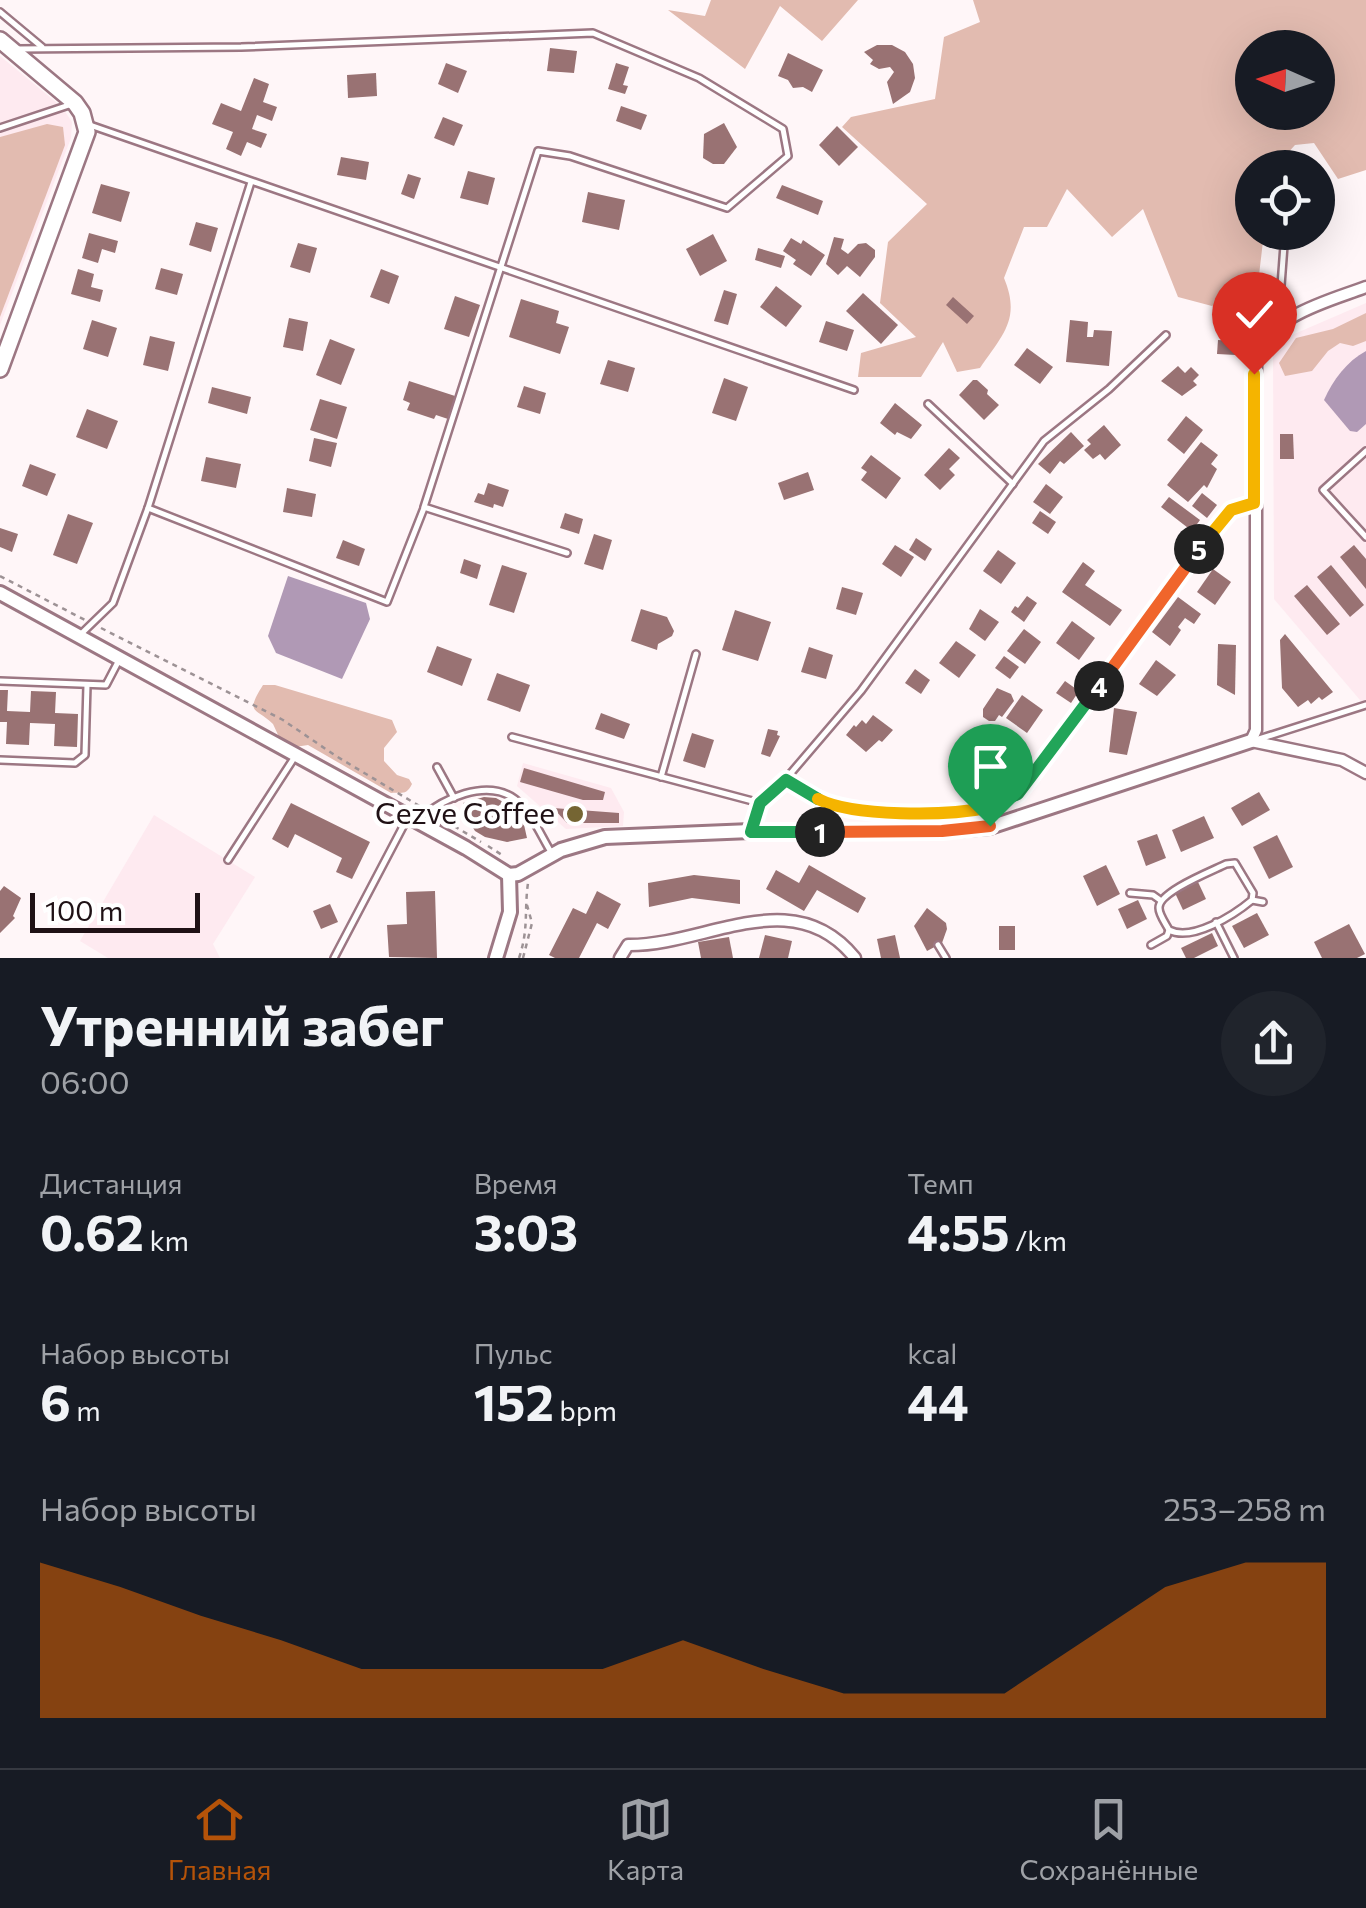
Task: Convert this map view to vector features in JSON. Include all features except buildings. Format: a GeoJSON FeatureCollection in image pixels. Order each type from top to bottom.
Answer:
{"type":"FeatureCollection","features":[{"type":"Feature","properties":{"kind":"main road"},"geometry":{"type":"LineString","coordinates":[[0,369],[84,144],[86,124],[74,102],[5,44]]}},
{"type":"Feature","properties":{"kind":"street"},"geometry":{"type":"LineString","coordinates":[[1250,741],[1256,730],[1256,357],[1271,332],[1285,322],[1366,287]]}},
{"type":"Feature","properties":{"kind":"street"},"geometry":{"type":"LineString","coordinates":[[0,593],[125,657],[509,875],[552,854],[604,837],[942,831],[990,826],[1250,741],[1342,760],[1366,772]]}},
{"type":"Feature","properties":{"kind":"street"},"geometry":{"type":"LineString","coordinates":[[496,958],[510,912],[509,875]]}},
{"type":"Feature","properties":{"kind":"street"},"geometry":{"type":"LineString","coordinates":[[620,958],[628,945],[779,920],[794,920],[823,929],[842,942],[855,958]]}},
{"type":"Feature","properties":{"kind":"lane"},"geometry":{"type":"LineString","coordinates":[[0,12],[44,49]]}},
{"type":"Feature","properties":{"kind":"lane"},"geometry":{"type":"LineString","coordinates":[[5,44],[44,49],[241,47],[594,33],[699,78],[783,129],[788,156],[727,208],[570,156],[538,150],[424,507],[388,602],[148,508]]}},
{"type":"Feature","properties":{"kind":"lane"},"geometry":{"type":"LineString","coordinates":[[0,128],[74,102]]}},
{"type":"Feature","properties":{"kind":"lane"},"geometry":{"type":"LineString","coordinates":[[86,124],[854,390]]}},
{"type":"Feature","properties":{"kind":"lane"},"geometry":{"type":"LineString","coordinates":[[79,636],[113,603],[148,508],[250,182]]}},
{"type":"Feature","properties":{"kind":"lane"},"geometry":{"type":"LineString","coordinates":[[1284,250],[1280,300],[1285,322]]}},
{"type":"Feature","properties":{"kind":"lane"},"geometry":{"type":"LineString","coordinates":[[751,832],[760,803],[786,780],[861,690],[1044,441],[1109,389],[1166,335]]}},
{"type":"Feature","properties":{"kind":"lane"},"geometry":{"type":"LineString","coordinates":[[928,404],[1012,484]]}},
{"type":"Feature","properties":{"kind":"lane"},"geometry":{"type":"LineString","coordinates":[[1366,451],[1323,490],[1366,538]]}},
{"type":"Feature","properties":{"kind":"lane"},"geometry":{"type":"LineString","coordinates":[[786,780],[836,807],[870,811],[958,812],[1008,801],[1028,784],[1215,526],[1231,510],[1254,503]]}},
{"type":"Feature","properties":{"kind":"lane"},"geometry":{"type":"LineString","coordinates":[[424,507],[567,552]]}},
{"type":"Feature","properties":{"kind":"lane"},"geometry":{"type":"LineString","coordinates":[[661,777],[696,654]]}},
{"type":"Feature","properties":{"kind":"lane"},"geometry":{"type":"LineString","coordinates":[[0,681],[106,685],[125,657]]}},
{"type":"Feature","properties":{"kind":"lane"},"geometry":{"type":"LineString","coordinates":[[0,760],[75,762],[84,755],[87,685]]}},
{"type":"Feature","properties":{"kind":"lane"},"geometry":{"type":"LineString","coordinates":[[1250,741],[1366,705]]}},
{"type":"Feature","properties":{"kind":"lane"},"geometry":{"type":"LineString","coordinates":[[512,737],[760,803]]}},
{"type":"Feature","properties":{"kind":"lane"},"geometry":{"type":"LineString","coordinates":[[228,860],[296,755]]}},
{"type":"Feature","properties":{"kind":"lane"},"geometry":{"type":"LineString","coordinates":[[437,767],[454,798]]}},
{"type":"Feature","properties":{"kind":"lane"},"geometry":{"type":"LineString","coordinates":[[334,958],[413,819],[454,798],[489,790],[515,799],[552,854]]}},
{"type":"Feature","properties":{"kind":"lane"},"geometry":{"type":"LineString","coordinates":[[1160,900],[1197,878],[1235,863],[1254,893],[1252,900]]}},
{"type":"Feature","properties":{"kind":"lane"},"geometry":{"type":"LineString","coordinates":[[1130,893],[1153,895],[1160,900]]}},
{"type":"Feature","properties":{"kind":"lane"},"geometry":{"type":"LineString","coordinates":[[1151,945],[1167,936],[1169,930],[1159,910],[1160,900]]}},
{"type":"Feature","properties":{"kind":"lane"},"geometry":{"type":"LineString","coordinates":[[1169,930],[1186,934],[1216,922],[1252,900],[1263,902]]}},
{"type":"Feature","properties":{"kind":"lane"},"geometry":{"type":"LineString","coordinates":[[1216,922],[1234,958]]}},
{"type":"Feature","properties":{"kind":"lane"},"geometry":{"type":"LineString","coordinates":[[938,945],[946,958]]}},
{"type":"Feature","properties":{"kind":"path"},"geometry":{"type":"LineString","coordinates":[[0,576],[283,720],[507,859]]}},
{"type":"Feature","properties":{"kind":"path"},"geometry":{"type":"LineString","coordinates":[[125,657],[135,646]]}},
{"type":"Feature","properties":{"kind":"path"},"geometry":{"type":"LineString","coordinates":[[521,958],[532,924],[526,904],[531,879]]}},
{"type":"Feature","properties":{"kind":"shaded area"},"geometry":{"type":"Polygon","coordinates":[[[711,0],[858,0],[822,41],[780,6],[745,69],[668,10],[705,16],[711,0]]]}},
{"type":"Feature","properties":{"kind":"shaded area"},"geometry":{"type":"Polygon","coordinates":[[[973,0],[1366,0],[1366,170],[1338,179],[1335,150],[1319,150],[1314,143],[1295,145],[1290,150],[1235,150],[1235,250],[1262,250],[1259,275],[1212,306],[1178,297],[1143,209],[1112,237],[1067,189],[1047,227],[1024,227],[1004,278],[1011,305],[1007,326],[980,368],[957,372],[943,342],[921,377],[858,377],[861,353],[916,337],[880,303],[888,242],[927,204],[842,127],[851,117],[935,99],[944,37],[980,22],[973,0]]]}},
{"type":"Feature","properties":{"kind":"shaded area"},"geometry":{"type":"Polygon","coordinates":[[[0,56],[62,107],[72,122],[71,138],[0,325],[0,56]]]}},
{"type":"Feature","properties":{"kind":"shaded area"},"geometry":{"type":"Polygon","coordinates":[[[47,124],[63,127],[65,145],[0,317],[0,137],[47,124]]]}},
{"type":"Feature","properties":{"kind":"shaded area"},"geometry":{"type":"Polygon","coordinates":[[[1366,303],[1366,707],[1274,599],[1273,354],[1285,338],[1366,303]]]}},
{"type":"Feature","properties":{"kind":"shaded area"},"geometry":{"type":"Polygon","coordinates":[[[1366,313],[1366,341],[1353,346],[1340,343],[1312,371],[1285,376],[1279,363],[1296,338],[1333,329],[1366,313]]]}},
{"type":"Feature","properties":{"kind":"shaded area"},"geometry":{"type":"Polygon","coordinates":[[[1366,351],[1366,424],[1357,432],[1350,431],[1324,400],[1341,372],[1366,351]]]}},
{"type":"Feature","properties":{"kind":"shaded area"},"geometry":{"type":"Polygon","coordinates":[[[288,576],[366,603],[370,619],[342,679],[276,653],[268,636],[288,576]]]}},
{"type":"Feature","properties":{"kind":"shaded area"},"geometry":{"type":"Polygon","coordinates":[[[263,685],[275,685],[392,720],[397,732],[384,748],[384,761],[397,775],[409,779],[410,788],[403,793],[391,793],[308,745],[295,747],[279,737],[273,724],[254,706],[263,685]]]}},
{"type":"Feature","properties":{"kind":"shaded area"},"geometry":{"type":"Polygon","coordinates":[[[523,763],[611,788],[624,812],[623,826],[566,829],[517,786],[523,763]]]}},
{"type":"Feature","properties":{"kind":"shaded area"},"geometry":{"type":"Polygon","coordinates":[[[154,815],[255,877],[213,944],[220,958],[108,958],[80,941],[154,815]]]}},
{"type":"Feature","properties":{"kind":"place","name":"Cezve Coffee"},"geometry":{"type":"Point","coordinates":[575,814]}},
{"type":"Feature","properties":{"kind":"route"},"geometry":{"type":"LineString","coordinates":[[990,826],[942,831],[751,832],[760,803],[786,780],[822,802],[870,811],[958,812],[989,807],[1018,794],[1215,526],[1231,510],[1254,503],[1254,374]]}}]}
